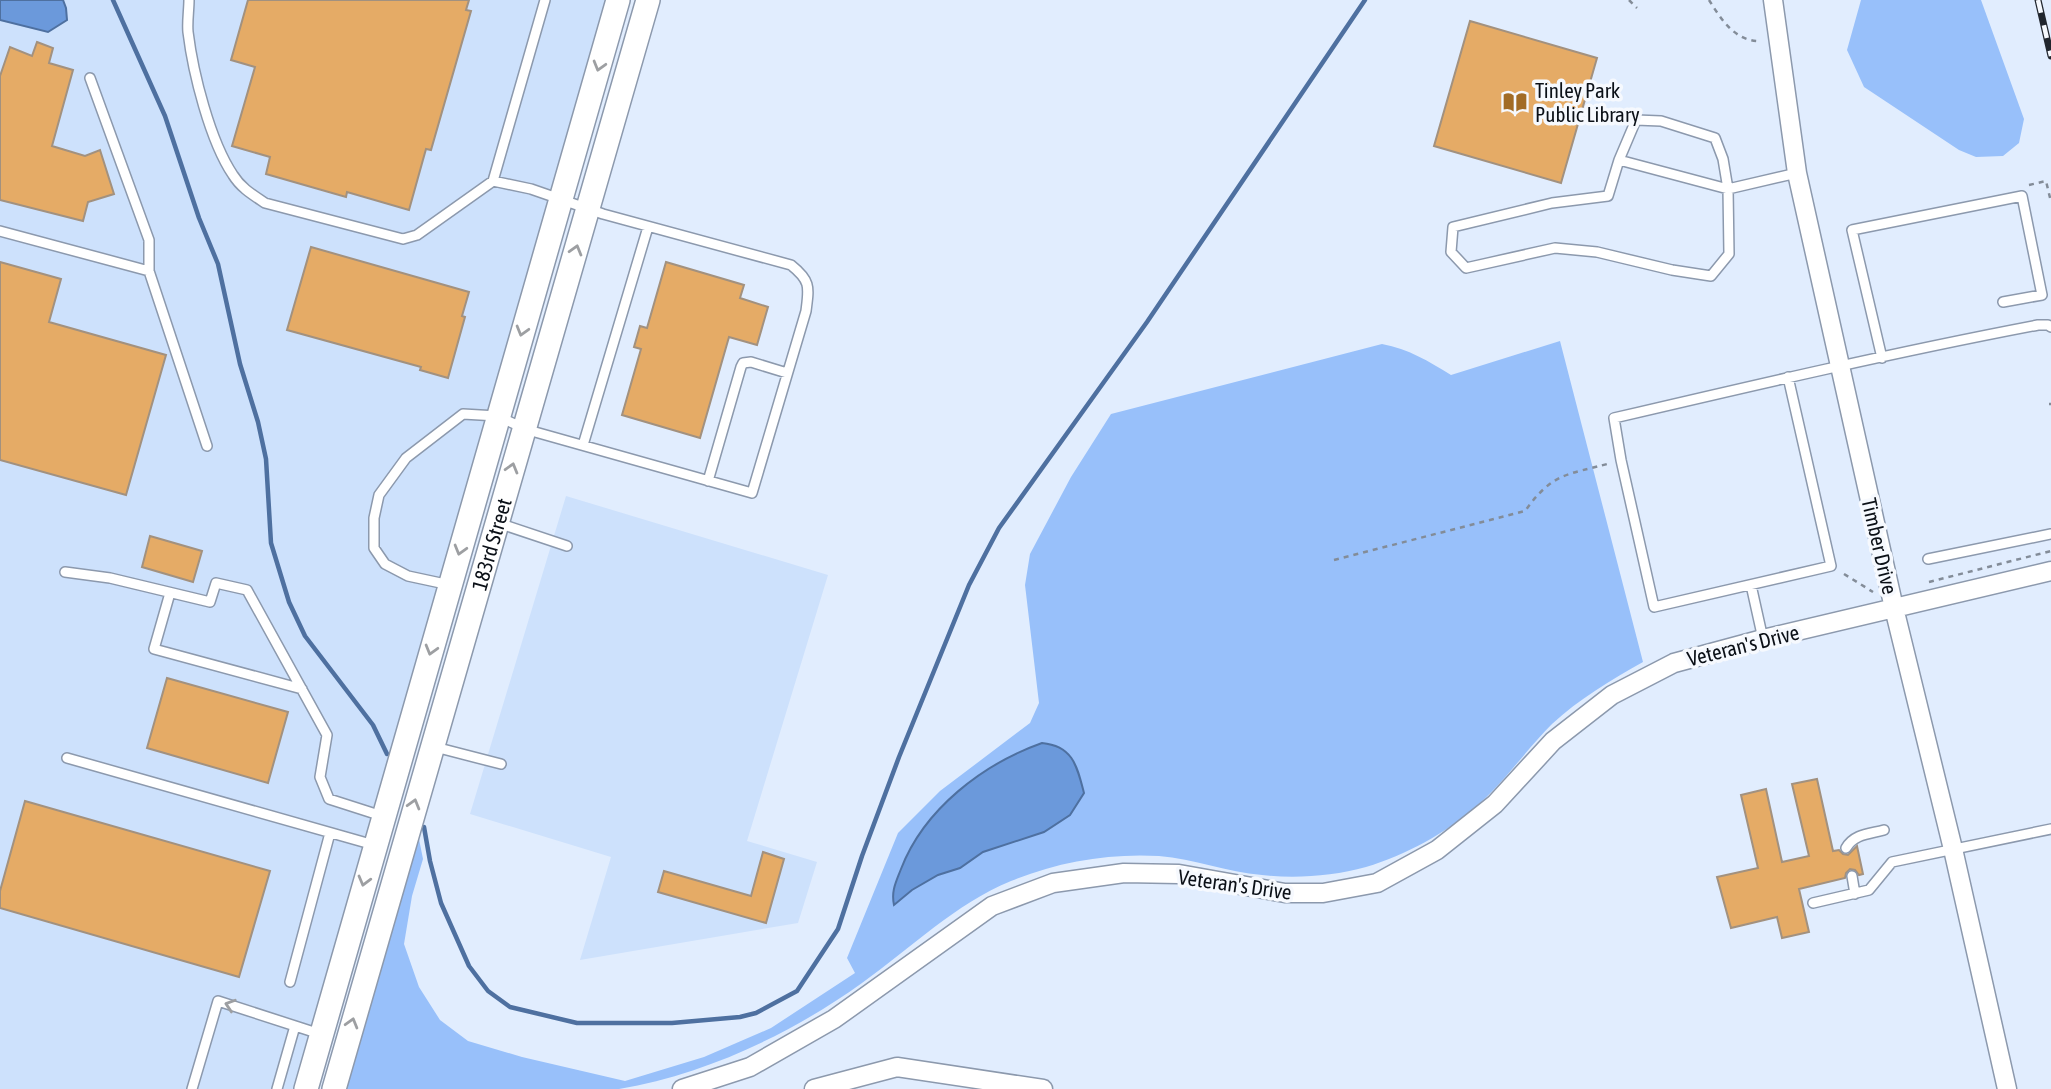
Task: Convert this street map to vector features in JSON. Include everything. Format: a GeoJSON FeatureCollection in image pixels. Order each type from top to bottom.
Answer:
{"type":"FeatureCollection","features":[{"type":"Feature","properties":{"kind":"street","name":"183rd Street"},"geometry":{"type":"LineString","coordinates":[[306,1089],[618,0]]}},
{"type":"Feature","properties":{"kind":"street","name":"183rd Street"},"geometry":{"type":"LineString","coordinates":[[334,1089],[648,0]]}},
{"type":"Feature","properties":{"kind":"street","name":"Timber Drive"},"geometry":{"type":"LineString","coordinates":[[1773,0],[1797,173],[1894,608],[1953,849],[2007,1089]]}},
{"type":"Feature","properties":{"kind":"street","name":"Veteran's Drive"},"geometry":{"type":"LineString","coordinates":[[682,1089],[750,1067],[834,1019],[992,906],[1052,883],[1124,873],[1179,874],[1235,886],[1323,893],[1377,883],[1437,850],[1495,804],[1553,741],[1612,695],[1674,663],[1763,639],[2051,571]]}},
{"type":"Feature","properties":{"kind":"street"},"geometry":{"type":"LineString","coordinates":[[814,1089],[843,1085],[897,1067],[1043,1089]]}},
{"type":"Feature","properties":{"kind":"lane"},"geometry":{"type":"LineString","coordinates":[[189,0],[188,31],[200,90],[218,146],[233,175],[246,191],[265,202],[403,239],[417,235],[493,181],[545,0]]}},
{"type":"Feature","properties":{"kind":"lane"},"geometry":{"type":"LineString","coordinates":[[90,78],[149,240],[149,271],[208,446]]}},
{"type":"Feature","properties":{"kind":"lane"},"geometry":{"type":"LineString","coordinates":[[1636,120],[1661,121],[1715,138],[1723,159],[1728,189],[1729,254],[1712,276],[1672,270],[1597,252],[1555,248],[1466,268],[1451,252],[1453,227],[1552,203],[1608,196],[1619,160],[1636,120]]}},
{"type":"Feature","properties":{"kind":"lane"},"geometry":{"type":"LineString","coordinates":[[1619,160],[1728,189],[1797,173]]}},
{"type":"Feature","properties":{"kind":"lane"},"geometry":{"type":"LineString","coordinates":[[450,585],[408,576],[385,564],[374,548],[374,518],[379,495],[406,458],[463,414],[497,416],[524,428],[752,493],[806,311],[809,289],[804,276],[791,265],[648,227],[561,198],[493,181]]}},
{"type":"Feature","properties":{"kind":"lane"},"geometry":{"type":"LineString","coordinates":[[1882,358],[1852,230],[2022,196],[2042,295],[2003,302]]}},
{"type":"Feature","properties":{"kind":"lane"},"geometry":{"type":"LineString","coordinates":[[583,445],[648,227]]}},
{"type":"Feature","properties":{"kind":"lane"},"geometry":{"type":"LineString","coordinates":[[0,231],[149,271]]}},
{"type":"Feature","properties":{"kind":"lane"},"geometry":{"type":"LineString","coordinates":[[1788,377],[1831,566],[1654,607],[1614,418],[1788,377],[1840,366],[2038,325],[2051,327]]}},
{"type":"Feature","properties":{"kind":"lane"},"geometry":{"type":"LineString","coordinates":[[708,481],[743,363],[751,362],[787,373]]}},
{"type":"Feature","properties":{"kind":"lane"},"geometry":{"type":"LineString","coordinates":[[496,522],[567,546]]}},
{"type":"Feature","properties":{"kind":"lane"},"geometry":{"type":"LineString","coordinates":[[1928,559],[2051,534]]}},
{"type":"Feature","properties":{"kind":"lane"},"geometry":{"type":"LineString","coordinates":[[65,572],[110,578],[210,603],[216,583],[247,590],[327,735],[320,777],[329,799],[384,816]]}},
{"type":"Feature","properties":{"kind":"lane"},"geometry":{"type":"LineString","coordinates":[[1751,585],[1763,639]]}},
{"type":"Feature","properties":{"kind":"lane"},"geometry":{"type":"LineString","coordinates":[[170,593],[153,649],[302,689]]}},
{"type":"Feature","properties":{"kind":"lane"},"geometry":{"type":"LineString","coordinates":[[431,746],[501,764]]}},
{"type":"Feature","properties":{"kind":"lane"},"geometry":{"type":"LineString","coordinates":[[67,758],[374,845]]}},
{"type":"Feature","properties":{"kind":"lane"},"geometry":{"type":"LineString","coordinates":[[1813,903],[1869,890],[1892,862],[2051,829]]}},
{"type":"Feature","properties":{"kind":"lane"},"geometry":{"type":"LineString","coordinates":[[1846,848],[1851,839],[1859,835],[1884,830]]}},
{"type":"Feature","properties":{"kind":"lane"},"geometry":{"type":"LineString","coordinates":[[290,982],[330,833]]}},
{"type":"Feature","properties":{"kind":"lane"},"geometry":{"type":"LineString","coordinates":[[1852,876],[1855,894]]}},
{"type":"Feature","properties":{"kind":"lane"},"geometry":{"type":"LineString","coordinates":[[192,1089],[218,1001],[322,1034]]}},
{"type":"Feature","properties":{"kind":"lane"},"geometry":{"type":"LineString","coordinates":[[276,1089],[295,1026]]}},
{"type":"Feature","properties":{"kind":"path"},"geometry":{"type":"LineString","coordinates":[[1629,0],[1637,8],[1637,0]]}},
{"type":"Feature","properties":{"kind":"path"},"geometry":{"type":"LineString","coordinates":[[1709,0],[1734,33],[1761,41]]}},
{"type":"Feature","properties":{"kind":"path"},"geometry":{"type":"LineString","coordinates":[[2024,186],[2046,181],[2051,202]]}},
{"type":"Feature","properties":{"kind":"path"},"geometry":{"type":"LineString","coordinates":[[1334,560],[1525,511],[1540,490],[1554,479],[1621,460]]}},
{"type":"Feature","properties":{"kind":"path"},"geometry":{"type":"LineString","coordinates":[[1923,586],[1933,579],[2051,551]]}},
{"type":"Feature","properties":{"kind":"path"},"geometry":{"type":"LineString","coordinates":[[1844,575],[1872,592],[1890,588]]}},
{"type":"Feature","properties":{"kind":"shaded area"},"geometry":{"type":"Polygon","coordinates":[[[0,0],[625,0],[311,1089],[0,1089],[0,0]]]}},
{"type":"Feature","properties":{"kind":"shaded area"},"geometry":{"type":"Polygon","coordinates":[[[0,0],[63,0],[67,20],[48,32],[0,20],[0,0]]]}},
{"type":"Feature","properties":{"kind":"shaded area"},"geometry":{"type":"Polygon","coordinates":[[[1861,0],[1981,0],[2024,119],[2019,143],[2003,156],[1976,157],[1959,150],[1864,87],[1847,50],[1861,0]]]}},
{"type":"Feature","properties":{"kind":"shaded area"},"geometry":{"type":"Polygon","coordinates":[[[1560,341],[1643,662],[1596,690],[1562,715],[1487,796],[1439,834],[1411,850],[1381,862],[1341,873],[1314,876],[1262,875],[1172,858],[1140,855],[1083,860],[1029,874],[991,891],[952,914],[835,1002],[777,1035],[715,1062],[652,1082],[619,1089],[345,1089],[418,834],[423,859],[412,896],[404,944],[419,987],[440,1020],[468,1041],[522,1057],[625,1081],[704,1057],[771,1028],[855,973],[847,958],[898,833],[940,791],[1030,723],[1039,703],[1025,585],[1030,554],[1071,477],[1111,414],[1382,344],[1410,352],[1451,375],[1560,341]]]}},
{"type":"Feature","properties":{"kind":"shaded area"},"geometry":{"type":"Polygon","coordinates":[[[566,496],[828,575],[747,841],[817,862],[798,923],[580,960],[611,857],[470,814],[566,496]]]}},
{"type":"Feature","properties":{"kind":"shaded area"},"geometry":{"type":"Polygon","coordinates":[[[1042,743],[1061,748],[1076,766],[1084,793],[1070,815],[1044,832],[983,852],[960,868],[938,875],[912,890],[894,905],[895,887],[911,847],[940,808],[958,791],[998,763],[1042,743]]]}},
{"type":"Feature","properties":{"kind":"building"},"geometry":{"type":"Polygon","coordinates":[[[248,0],[469,0],[466,10],[471,11],[431,150],[426,149],[409,210],[347,192],[346,197],[266,174],[270,157],[232,146],[255,67],[231,60],[248,0]]]}},
{"type":"Feature","properties":{"kind":"building","name":"Tinley Park Public Library"},"geometry":{"type":"Polygon","coordinates":[[[1470,21],[1597,58],[1561,183],[1434,146],[1470,21]]]}},
{"type":"Feature","properties":{"kind":"building"},"geometry":{"type":"Polygon","coordinates":[[[37,42],[53,48],[49,63],[73,70],[52,146],[85,156],[100,150],[114,194],[88,202],[83,221],[0,200],[0,76],[10,47],[32,56],[37,42]]]}},
{"type":"Feature","properties":{"kind":"building"},"geometry":{"type":"Polygon","coordinates":[[[311,247],[469,292],[448,378],[420,370],[421,367],[287,330],[311,247]]]}},
{"type":"Feature","properties":{"kind":"building"},"geometry":{"type":"Polygon","coordinates":[[[0,262],[61,279],[49,322],[166,355],[126,495],[0,460],[0,262]]]}},
{"type":"Feature","properties":{"kind":"building"},"geometry":{"type":"Polygon","coordinates":[[[666,262],[744,285],[740,298],[768,307],[757,345],[729,337],[700,438],[622,415],[641,349],[634,347],[640,326],[647,328],[666,262]]]}},
{"type":"Feature","properties":{"kind":"building"},"geometry":{"type":"Polygon","coordinates":[[[150,536],[202,551],[193,582],[142,567],[150,536]]]}},
{"type":"Feature","properties":{"kind":"building"},"geometry":{"type":"Polygon","coordinates":[[[167,678],[288,712],[268,783],[147,748],[167,678]]]}},
{"type":"Feature","properties":{"kind":"building"},"geometry":{"type":"Polygon","coordinates":[[[1817,779],[1833,851],[1839,850],[1848,855],[1857,846],[1863,874],[1859,875],[1850,869],[1845,878],[1799,889],[1809,932],[1782,938],[1777,917],[1731,928],[1717,877],[1758,868],[1741,795],[1766,789],[1782,862],[1809,856],[1792,784],[1817,779]]]}},
{"type":"Feature","properties":{"kind":"building"},"geometry":{"type":"Polygon","coordinates":[[[25,801],[270,871],[239,977],[0,908],[0,891],[25,801]]]}},
{"type":"Feature","properties":{"kind":"building"},"geometry":{"type":"Polygon","coordinates":[[[763,852],[784,859],[766,923],[658,892],[664,871],[751,896],[763,852]]]}},
{"type":"Feature","properties":{"kind":"waterway"},"geometry":{"type":"LineString","coordinates":[[113,0],[165,116],[199,218],[218,264],[240,364],[266,459],[271,543],[289,602],[305,636],[373,725],[387,754]]}},
{"type":"Feature","properties":{"kind":"waterway"},"geometry":{"type":"LineString","coordinates":[[424,827],[441,903],[469,966],[488,991],[510,1007],[577,1023],[672,1023],[756,1013],[797,991],[838,929],[899,757],[969,585],[999,528],[1147,322],[1365,0]]}},
{"type":"Feature","properties":{"kind":"railway"},"geometry":{"type":"LineString","coordinates":[[2038,0],[2051,56]]}},
{"type":"Feature","properties":{"kind":"place","name":"Tinley Park Public Library"},"geometry":{"type":"Point","coordinates":[1515,102]}}]}
